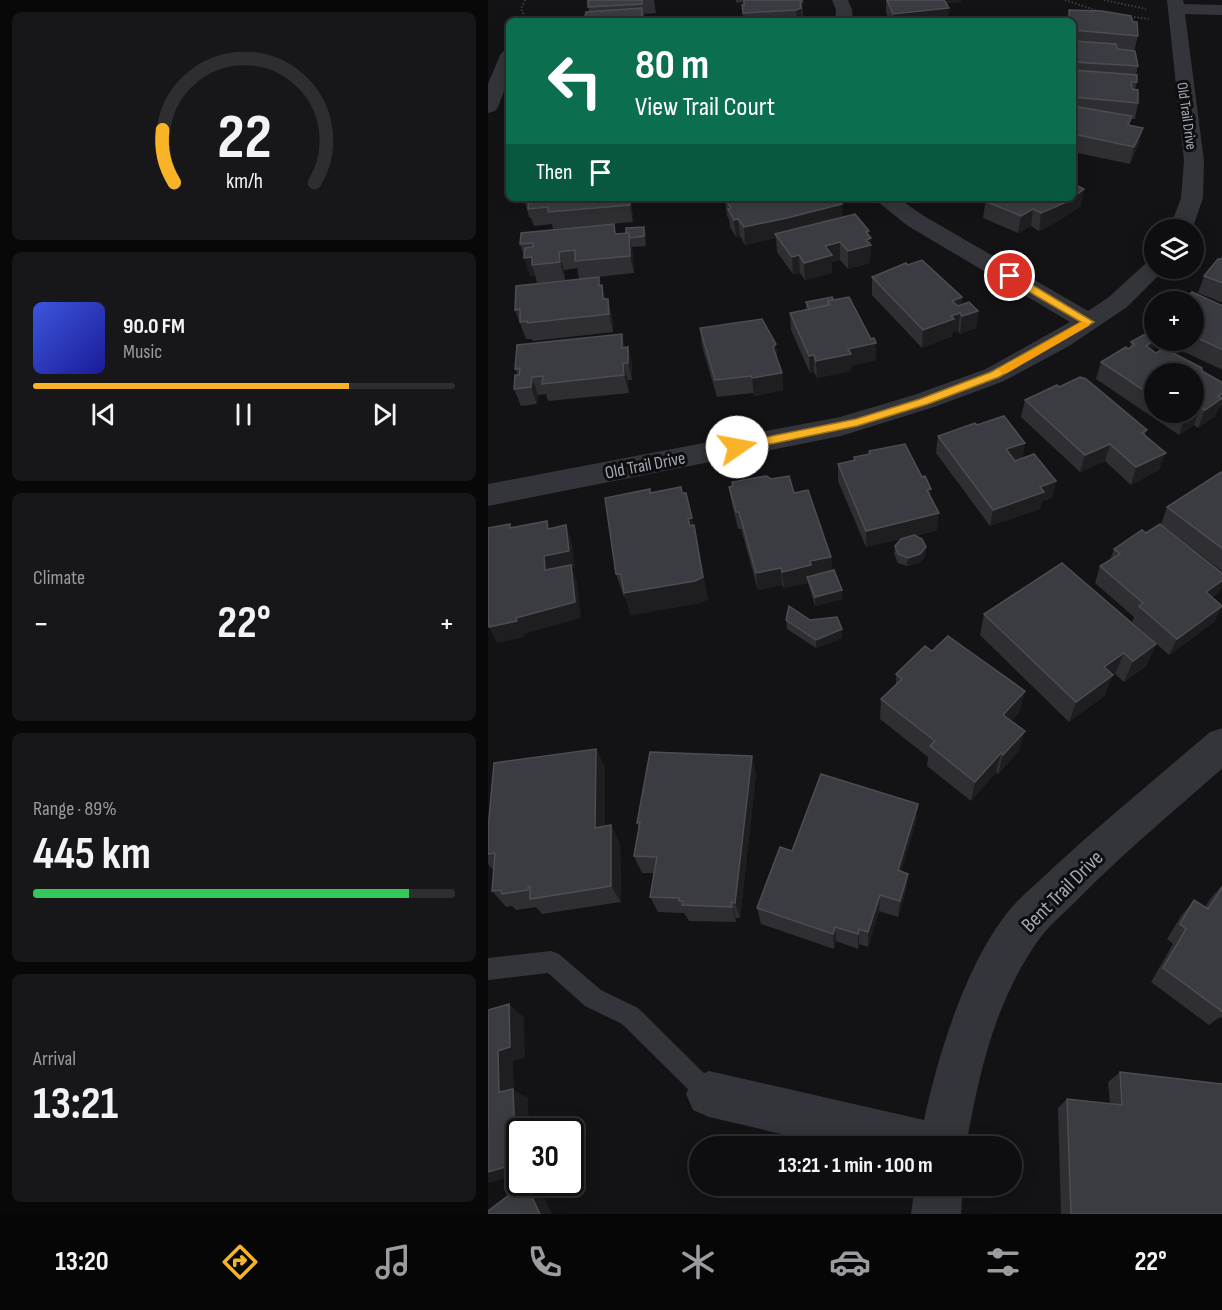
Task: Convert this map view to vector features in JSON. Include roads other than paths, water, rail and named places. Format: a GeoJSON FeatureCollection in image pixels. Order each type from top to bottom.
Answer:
{"type":"FeatureCollection","features":[{"type":"Feature","properties":{"kind":"street"},"geometry":{"type":"LineString","coordinates":[[840,0],[844,18]]}},
{"type":"Feature","properties":{"kind":"street"},"geometry":{"type":"LineString","coordinates":[[1168,7],[1223,10]]}},
{"type":"Feature","properties":{"kind":"street","name":"Old Trail Drive"},"geometry":{"type":"LineString","coordinates":[[1168,7],[1194,161],[1192,198],[1184,219]]}},
{"type":"Feature","properties":{"kind":"street"},"geometry":{"type":"LineString","coordinates":[[488,106],[506,62]]}},
{"type":"Feature","properties":{"kind":"street"},"geometry":{"type":"LineString","coordinates":[[888,201],[916,221],[1089,322]]}},
{"type":"Feature","properties":{"kind":"street","name":"Old Trail Drive"},"geometry":{"type":"LineString","coordinates":[[488,495],[857,422],[924,401],[987,378],[1089,322],[1118,302],[1144,277]]}},
{"type":"Feature","properties":{"kind":"street","name":"Bent Trail Drive"},"geometry":{"type":"LineString","coordinates":[[944,1136],[955,1080],[974,1020],[997,968],[1026,922],[1085,866],[1223,744]]}},
{"type":"Feature","properties":{"kind":"street"},"geometry":{"type":"LineString","coordinates":[[709,1094],[892,1136]]}},
{"type":"Feature","properties":{"kind":"street"},"geometry":{"type":"LineString","coordinates":[[936,1214],[937,1196]]}},
{"type":"Feature","properties":{"kind":"lane"},"geometry":{"type":"LineString","coordinates":[[488,969],[551,962],[593,998],[630,1016],[709,1094]]}}]}
